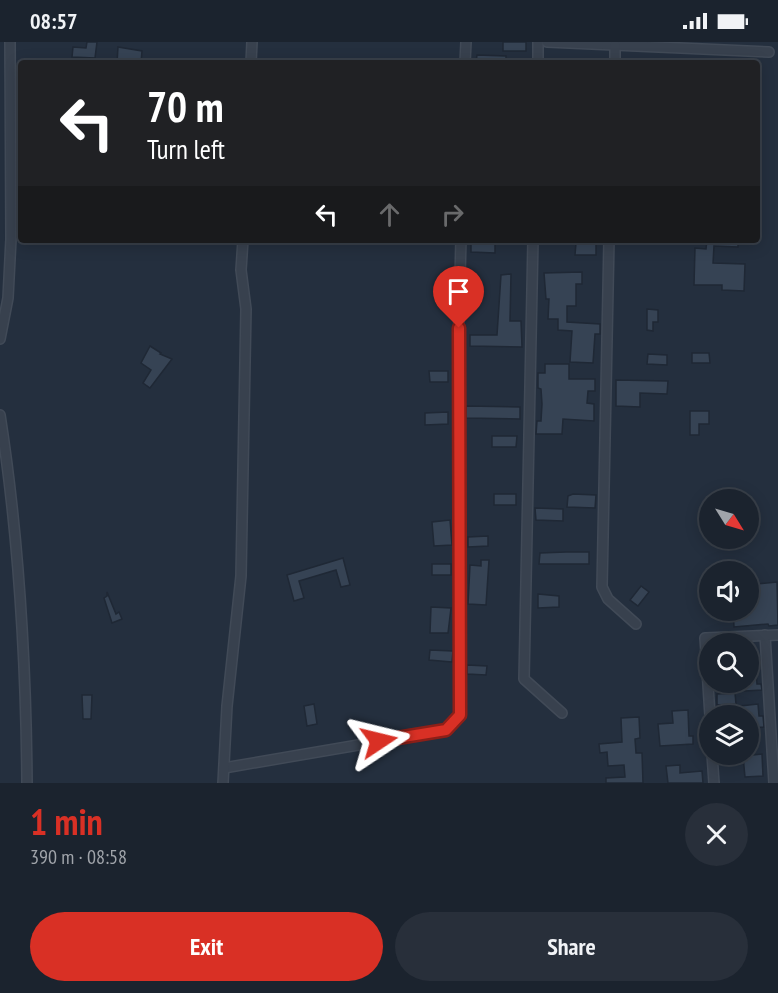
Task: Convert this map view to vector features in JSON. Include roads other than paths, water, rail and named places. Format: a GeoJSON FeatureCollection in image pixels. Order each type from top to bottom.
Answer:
{"type":"FeatureCollection","features":[{"type":"Feature","properties":{"kind":"street"},"geometry":{"type":"LineString","coordinates":[[0,339],[8,298],[11,239],[10,42]]}},
{"type":"Feature","properties":{"kind":"street"},"geometry":{"type":"LineString","coordinates":[[251,60],[252,42]]}},
{"type":"Feature","properties":{"kind":"street"},"geometry":{"type":"LineString","coordinates":[[465,60],[466,42]]}},
{"type":"Feature","properties":{"kind":"street"},"geometry":{"type":"LineString","coordinates":[[538,42],[538,60]]}},
{"type":"Feature","properties":{"kind":"street"},"geometry":{"type":"LineString","coordinates":[[547,42],[769,52]]}},
{"type":"Feature","properties":{"kind":"street"},"geometry":{"type":"LineString","coordinates":[[615,45],[615,60]]}},
{"type":"Feature","properties":{"kind":"street"},"geometry":{"type":"LineString","coordinates":[[223,783],[241,576],[246,309],[242,270],[243,243]]}},
{"type":"Feature","properties":{"kind":"street"},"geometry":{"type":"LineString","coordinates":[[224,768],[446,730],[460,715],[458,350],[461,243]]}},
{"type":"Feature","properties":{"kind":"street"},"geometry":{"type":"LineString","coordinates":[[533,243],[524,679],[562,713]]}},
{"type":"Feature","properties":{"kind":"street"},"geometry":{"type":"LineString","coordinates":[[609,243],[602,587],[608,599],[636,624]]}},
{"type":"Feature","properties":{"kind":"street"},"geometry":{"type":"LineString","coordinates":[[0,415],[20,590],[26,682],[27,783]]}},
{"type":"Feature","properties":{"kind":"street"},"geometry":{"type":"LineString","coordinates":[[765,635],[774,783]]}},
{"type":"Feature","properties":{"kind":"street"},"geometry":{"type":"LineString","coordinates":[[709,705],[705,638],[778,635]]}},
{"type":"Feature","properties":{"kind":"street"},"geometry":{"type":"LineString","coordinates":[[713,765],[714,783]]}}]}
